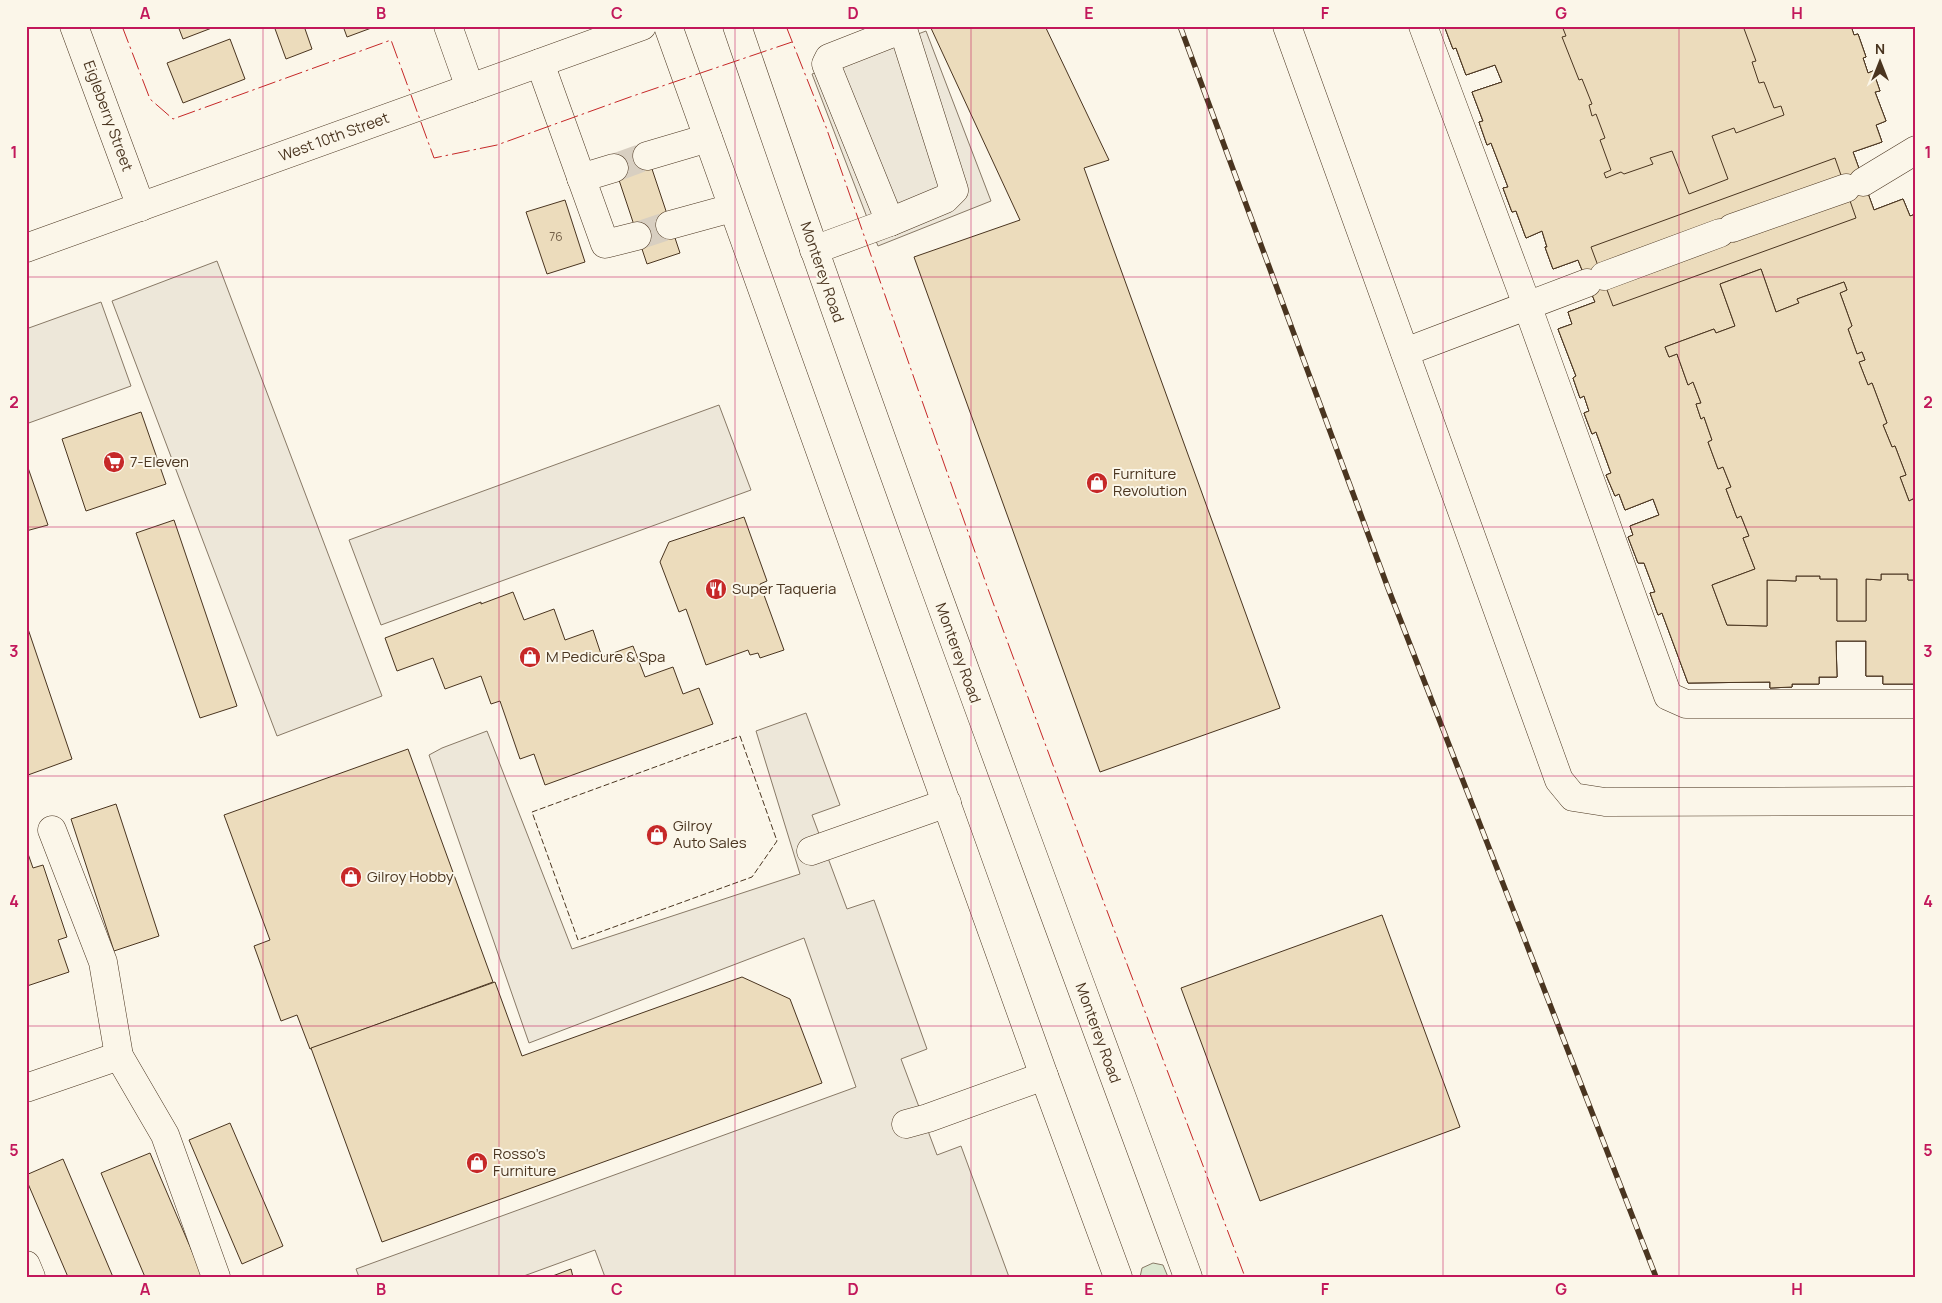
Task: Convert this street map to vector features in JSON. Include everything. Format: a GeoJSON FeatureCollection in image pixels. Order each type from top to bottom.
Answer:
{"type":"FeatureCollection","features":[{"type":"Feature","properties":{"kind":"main road","name":"Eigleberry Street"},"geometry":{"type":"LineString","coordinates":[[74,26],[141,206]]}},
{"type":"Feature","properties":{"kind":"main road"},"geometry":{"type":"LineString","coordinates":[[448,26],[470,88]]}},
{"type":"Feature","properties":{"kind":"main road","name":"West 10th Street"},"geometry":{"type":"LineString","coordinates":[[26,248],[642,26]]}},
{"type":"Feature","properties":{"kind":"main road"},"geometry":{"type":"LineString","coordinates":[[668,26],[1044,1076],[1118,1277]]}},
{"type":"Feature","properties":{"kind":"main road","name":"Monterey Road"},"geometry":{"type":"LineString","coordinates":[[737,26],[926,568],[1188,1277]]}},
{"type":"Feature","properties":{"kind":"main road"},"geometry":{"type":"LineString","coordinates":[[1287,26],[1559,780],[1573,797],[1605,802],[1916,801]]}},
{"type":"Feature","properties":{"kind":"main road"},"geometry":{"type":"LineString","coordinates":[[1423,26],[1527,305],[1668,696],[1686,704],[1916,704]]}},
{"type":"Feature","properties":{"kind":"main road"},"geometry":{"type":"LineString","coordinates":[[814,250],[890,222],[945,199],[954,190],[902,28],[829,58],[826,64],[890,222]]}},
{"type":"Feature","properties":{"kind":"main road"},"geometry":{"type":"LineString","coordinates":[[540,63],[605,244],[637,236]]}},
{"type":"Feature","properties":{"kind":"main road"},"geometry":{"type":"LineString","coordinates":[[647,156],[708,138]]}},
{"type":"Feature","properties":{"kind":"main road"},"geometry":{"type":"LineString","coordinates":[[1405,352],[1726,230],[1855,185],[1916,150]]}},
{"type":"Feature","properties":{"kind":"main road"},"geometry":{"type":"LineString","coordinates":[[581,178],[614,168]]}},
{"type":"Feature","properties":{"kind":"main road"},"geometry":{"type":"LineString","coordinates":[[670,225],[732,208]]}},
{"type":"Feature","properties":{"kind":"main road"},"geometry":{"type":"LineString","coordinates":[[811,851],[947,803]]}},
{"type":"Feature","properties":{"kind":"main road"},"geometry":{"type":"LineString","coordinates":[[52,830],[103,962],[119,1056],[165,1135],[216,1277]]}},
{"type":"Feature","properties":{"kind":"main road"},"geometry":{"type":"LineString","coordinates":[[26,1088],[119,1056]]}},
{"type":"Feature","properties":{"kind":"main road"},"geometry":{"type":"LineString","coordinates":[[906,1124],[928,1118],[1044,1076]]}},
{"type":"Feature","properties":{"kind":"main road"},"geometry":{"type":"LineString","coordinates":[[26,1265],[30,1277]]}},
{"type":"Feature","properties":{"kind":"green space"},"geometry":{"type":"Polygon","coordinates":[[[1153,1263],[1163,1265],[1168,1277],[1140,1277],[1142,1268],[1153,1263]]]}},
{"type":"Feature","properties":{"kind":"shaded area"},"geometry":{"type":"Polygon","coordinates":[[[926,31],[991,201],[878,246],[812,74],[926,31]]]}},
{"type":"Feature","properties":{"kind":"shaded area"},"geometry":{"type":"Polygon","coordinates":[[[217,261],[382,696],[277,736],[112,301],[217,261]]]}},
{"type":"Feature","properties":{"kind":"shaded area"},"geometry":{"type":"Polygon","coordinates":[[[101,302],[131,386],[26,424],[26,329],[101,302]]]}},
{"type":"Feature","properties":{"kind":"shaded area"},"geometry":{"type":"Polygon","coordinates":[[[719,405],[751,490],[381,625],[349,540],[719,405]]]}},
{"type":"Feature","properties":{"kind":"shaded area"},"geometry":{"type":"Polygon","coordinates":[[[806,713],[840,805],[812,815],[847,909],[874,900],[927,1049],[901,1059],[937,1155],[961,1146],[1009,1277],[605,1277],[595,1250],[521,1277],[359,1277],[356,1269],[856,1087],[804,938],[529,1043],[429,755],[487,731],[572,949],[800,874],[756,731],[806,713]]]}},
{"type":"Feature","properties":{"kind":"building"},"geometry":{"type":"Polygon","coordinates":[[[178,26],[217,26],[183,39],[178,26]]]}},
{"type":"Feature","properties":{"kind":"building"},"geometry":{"type":"Polygon","coordinates":[[[274,26],[304,26],[312,49],[286,59],[274,26]]]}},
{"type":"Feature","properties":{"kind":"building"},"geometry":{"type":"Polygon","coordinates":[[[343,26],[373,26],[374,27],[347,37],[343,26]]]}},
{"type":"Feature","properties":{"kind":"building","name":"Furniture Revolution"},"geometry":{"type":"Polygon","coordinates":[[[930,26],[1045,26],[1109,160],[1084,168],[1280,708],[1100,772],[914,257],[1020,220],[930,26]]]}},
{"type":"Feature","properties":{"kind":"building"},"geometry":{"type":"Polygon","coordinates":[[[1449,26],[1562,26],[1566,36],[1562,37],[1579,80],[1582,79],[1592,104],[1589,105],[1592,116],[1596,114],[1605,138],[1600,140],[1611,170],[1604,173],[1606,178],[1653,164],[1650,158],[1672,151],[1689,194],[1728,179],[1712,136],[1734,128],[1736,133],[1784,115],[1781,106],[1774,108],[1764,82],[1759,83],[1752,62],[1756,61],[1743,26],[1851,26],[1854,35],[1858,34],[1866,57],[1863,58],[1868,73],[1873,71],[1880,91],[1875,92],[1886,121],[1876,125],[1882,142],[1853,152],[1874,210],[1903,199],[1910,216],[1916,214],[1916,684],[1883,684],[1883,676],[1866,676],[1866,641],[1836,641],[1837,677],[1819,677],[1819,684],[1792,684],[1792,687],[1770,688],[1770,682],[1688,683],[1662,613],[1658,615],[1650,593],[1655,592],[1644,563],[1638,563],[1628,537],[1633,535],[1630,526],[1659,515],[1653,499],[1625,510],[1619,494],[1615,496],[1606,475],[1611,473],[1596,432],[1592,434],[1584,413],[1589,411],[1584,396],[1580,398],[1573,378],[1576,376],[1558,329],[1572,324],[1568,312],[1595,302],[1578,260],[1553,269],[1545,247],[1547,247],[1542,231],[1526,238],[1516,211],[1512,212],[1503,188],[1508,187],[1491,143],[1487,145],[1479,122],[1483,121],[1472,92],[1502,82],[1495,65],[1466,75],[1456,48],[1453,49],[1445,28],[1449,26]]]}},
{"type":"Feature","properties":{"kind":"building"},"geometry":{"type":"Polygon","coordinates":[[[1449,26],[1851,26],[1854,35],[1858,34],[1866,57],[1863,58],[1868,73],[1873,71],[1880,91],[1875,92],[1886,121],[1876,125],[1882,142],[1853,152],[1874,210],[1903,199],[1910,216],[1916,214],[1916,684],[1883,684],[1883,676],[1866,676],[1866,641],[1836,641],[1837,677],[1819,677],[1819,684],[1792,684],[1792,687],[1770,688],[1770,682],[1688,683],[1662,613],[1658,615],[1650,593],[1655,592],[1644,563],[1638,563],[1628,537],[1633,535],[1630,526],[1659,515],[1653,499],[1625,510],[1619,494],[1615,496],[1606,475],[1611,473],[1596,432],[1592,434],[1584,413],[1589,411],[1584,396],[1580,398],[1573,378],[1576,376],[1558,329],[1572,324],[1568,312],[1595,302],[1578,260],[1553,269],[1545,247],[1547,247],[1542,231],[1526,238],[1516,211],[1512,212],[1503,188],[1508,187],[1491,143],[1487,145],[1479,122],[1483,121],[1472,92],[1502,82],[1495,65],[1466,75],[1456,48],[1453,49],[1445,28],[1449,26]],[[1835,158],[1591,247],[1613,306],[1856,218],[1835,158]]]}},
{"type":"Feature","properties":{"kind":"building"},"geometry":{"type":"Polygon","coordinates":[[[1449,26],[1851,26],[1854,35],[1858,34],[1866,57],[1863,58],[1868,73],[1873,71],[1880,91],[1875,92],[1886,121],[1876,125],[1882,142],[1853,152],[1874,210],[1903,199],[1910,216],[1916,214],[1916,506],[1913,499],[1909,501],[1900,477],[1906,475],[1895,446],[1892,447],[1883,425],[1887,423],[1872,383],[1868,385],[1859,362],[1865,360],[1862,352],[1857,354],[1848,329],[1852,326],[1840,293],[1847,290],[1844,282],[1797,299],[1799,303],[1776,312],[1761,269],[1720,284],[1735,326],[1716,333],[1714,329],[1665,347],[1669,357],[1677,354],[1688,385],[1693,382],[1701,403],[1696,404],[1701,419],[1704,417],[1712,440],[1708,442],[1718,469],[1723,467],[1731,487],[1726,489],[1737,518],[1741,516],[1749,536],[1743,538],[1755,569],[1712,585],[1727,625],[1767,626],[1767,580],[1796,581],[1796,576],[1820,576],[1820,579],[1837,579],[1837,621],[1866,621],[1866,579],[1881,580],[1881,574],[1908,574],[1908,580],[1916,580],[1916,684],[1883,684],[1883,676],[1866,676],[1866,641],[1836,641],[1837,677],[1819,677],[1819,684],[1792,684],[1792,687],[1770,688],[1770,682],[1688,683],[1662,613],[1658,615],[1650,593],[1655,592],[1644,563],[1638,563],[1628,537],[1633,535],[1630,526],[1659,515],[1653,499],[1625,510],[1619,494],[1615,496],[1606,475],[1611,473],[1596,432],[1592,434],[1584,413],[1589,411],[1584,396],[1580,398],[1573,378],[1576,376],[1558,329],[1572,324],[1568,312],[1595,302],[1578,260],[1553,269],[1545,247],[1547,247],[1542,231],[1526,238],[1516,211],[1512,212],[1503,188],[1508,187],[1491,143],[1487,145],[1479,122],[1483,121],[1472,92],[1502,82],[1495,65],[1466,75],[1456,48],[1453,49],[1445,28],[1449,26]]]}},
{"type":"Feature","properties":{"kind":"building"},"geometry":{"type":"Polygon","coordinates":[[[1562,26],[1743,26],[1756,61],[1752,62],[1759,83],[1764,82],[1774,108],[1781,106],[1784,115],[1736,133],[1734,128],[1712,136],[1728,179],[1689,194],[1672,151],[1650,158],[1653,164],[1606,178],[1604,173],[1611,170],[1600,140],[1605,138],[1596,114],[1592,116],[1589,105],[1592,104],[1582,79],[1579,80],[1562,37],[1566,36],[1562,26]]]}},
{"type":"Feature","properties":{"kind":"building"},"geometry":{"type":"Polygon","coordinates":[[[230,39],[245,79],[183,103],[167,63],[230,39]]]}},
{"type":"Feature","properties":{"kind":"building"},"geometry":{"type":"Polygon","coordinates":[[[644,145],[680,253],[647,264],[611,156],[644,145]]]}},
{"type":"Feature","properties":{"kind":"building"},"geometry":{"type":"Polygon","coordinates":[[[1835,158],[1856,218],[1613,306],[1591,247],[1835,158]]]}},
{"type":"Feature","properties":{"kind":"building"},"geometry":{"type":"Polygon","coordinates":[[[565,200],[585,262],[547,274],[526,212],[565,200]]]}},
{"type":"Feature","properties":{"kind":"building"},"geometry":{"type":"Polygon","coordinates":[[[1761,269],[1776,312],[1799,303],[1797,299],[1844,282],[1847,290],[1840,293],[1852,326],[1848,329],[1857,354],[1862,352],[1865,360],[1859,362],[1868,385],[1872,383],[1887,423],[1883,425],[1892,447],[1895,446],[1906,475],[1900,477],[1909,501],[1913,499],[1916,506],[1916,580],[1908,580],[1908,574],[1881,574],[1881,580],[1866,579],[1866,621],[1837,621],[1837,579],[1820,579],[1820,576],[1796,576],[1796,581],[1767,580],[1767,626],[1727,625],[1712,585],[1755,569],[1743,538],[1749,536],[1741,516],[1737,518],[1726,489],[1731,487],[1723,467],[1718,469],[1708,442],[1712,440],[1704,417],[1701,419],[1696,404],[1701,403],[1693,382],[1688,385],[1677,354],[1669,357],[1665,347],[1714,329],[1716,333],[1735,326],[1720,284],[1761,269]]]}},
{"type":"Feature","properties":{"kind":"building","name":"7-Eleven"},"geometry":{"type":"Polygon","coordinates":[[[141,412],[166,484],[86,511],[62,439],[141,412]]]}},
{"type":"Feature","properties":{"kind":"building"},"geometry":{"type":"Polygon","coordinates":[[[26,462],[48,525],[26,531],[26,462]]]}},
{"type":"Feature","properties":{"kind":"building","name":"Super Taqueria"},"geometry":{"type":"Polygon","coordinates":[[[744,517],[767,581],[760,584],[784,650],[760,658],[758,653],[750,655],[748,650],[706,665],[686,609],[679,612],[660,562],[669,542],[744,517]]]}},
{"type":"Feature","properties":{"kind":"building"},"geometry":{"type":"Polygon","coordinates":[[[174,520],[237,706],[200,718],[136,533],[174,520]]]}},
{"type":"Feature","properties":{"kind":"building"},"geometry":{"type":"Polygon","coordinates":[[[513,592],[524,620],[554,609],[565,640],[593,630],[602,657],[633,646],[645,677],[673,667],[683,694],[699,688],[713,724],[545,785],[534,754],[520,759],[500,701],[491,704],[481,676],[445,689],[433,658],[397,671],[385,638],[513,592]]]}},
{"type":"Feature","properties":{"kind":"building"},"geometry":{"type":"Polygon","coordinates":[[[26,623],[72,759],[28,775],[26,771],[26,623]]]}},
{"type":"Feature","properties":{"kind":"building","name":"Gilroy Hobby"},"geometry":{"type":"Polygon","coordinates":[[[408,749],[493,982],[310,1049],[297,1015],[281,1021],[254,946],[270,940],[224,815],[408,749]]]}},
{"type":"Feature","properties":{"kind":"building"},"geometry":{"type":"Polygon","coordinates":[[[116,804],[159,936],[114,951],[71,819],[116,804]]]}},
{"type":"Feature","properties":{"kind":"building"},"geometry":{"type":"Polygon","coordinates":[[[26,848],[33,868],[43,865],[67,937],[58,940],[69,972],[27,986],[26,848]]]}},
{"type":"Feature","properties":{"kind":"building"},"geometry":{"type":"Polygon","coordinates":[[[1382,915],[1460,1127],[1260,1201],[1181,988],[1382,915]]]}},
{"type":"Feature","properties":{"kind":"building","name":"Rosso’s Furniture"},"geometry":{"type":"Polygon","coordinates":[[[742,977],[790,999],[822,1083],[382,1242],[311,1048],[495,982],[522,1056],[742,977]]]}},
{"type":"Feature","properties":{"kind":"building"},"geometry":{"type":"Polygon","coordinates":[[[230,1123],[283,1246],[242,1264],[189,1140],[230,1123]]]}},
{"type":"Feature","properties":{"kind":"building"},"geometry":{"type":"Polygon","coordinates":[[[150,1153],[203,1277],[145,1277],[101,1173],[150,1153]]]}},
{"type":"Feature","properties":{"kind":"building"},"geometry":{"type":"Polygon","coordinates":[[[63,1159],[113,1277],[68,1277],[26,1179],[26,1175],[63,1159]]]}},
{"type":"Feature","properties":{"kind":"building"},"geometry":{"type":"Polygon","coordinates":[[[571,1269],[573,1277],[550,1277],[571,1269]]]}},
{"type":"Feature","properties":{"kind":"tunnel"},"geometry":{"type":"LineString","coordinates":[[614,168],[647,156]]}},
{"type":"Feature","properties":{"kind":"tunnel"},"geometry":{"type":"LineString","coordinates":[[637,236],[670,225]]}},
{"type":"Feature","properties":{"kind":"railway"},"geometry":{"type":"LineString","coordinates":[[1180,26],[1388,588],[1656,1277]]}},
{"type":"Feature","properties":{"kind":"fence"},"geometry":{"type":"LineString","coordinates":[[740,736],[777,841],[752,877],[578,940],[532,812],[740,736]]}},
{"type":"Feature","properties":{"kind":"power"},"geometry":{"type":"LineString","coordinates":[[122,26],[150,99],[173,119],[391,40],[434,158],[497,145],[792,42]]}},
{"type":"Feature","properties":{"kind":"power"},"geometry":{"type":"LineString","coordinates":[[786,26],[826,127],[988,589],[1245,1277]]}},
{"type":"Feature","properties":{"kind":"place","name":"7-Eleven"},"geometry":{"type":"Point","coordinates":[114,462]}},
{"type":"Feature","properties":{"kind":"place","name":"Furniture Revolution"},"geometry":{"type":"Point","coordinates":[1097,483]}},
{"type":"Feature","properties":{"kind":"place","name":"Super Taqueria"},"geometry":{"type":"Point","coordinates":[716,589]}},
{"type":"Feature","properties":{"kind":"place","name":"M Pedicure & Spa"},"geometry":{"type":"Point","coordinates":[530,657]}},
{"type":"Feature","properties":{"kind":"place","name":"Gilroy Auto Sales"},"geometry":{"type":"Point","coordinates":[657,835]}},
{"type":"Feature","properties":{"kind":"place","name":"Gilroy Hobby"},"geometry":{"type":"Point","coordinates":[351,877]}},
{"type":"Feature","properties":{"kind":"place","name":"Rosso’s Furniture"},"geometry":{"type":"Point","coordinates":[477,1163]}}]}
